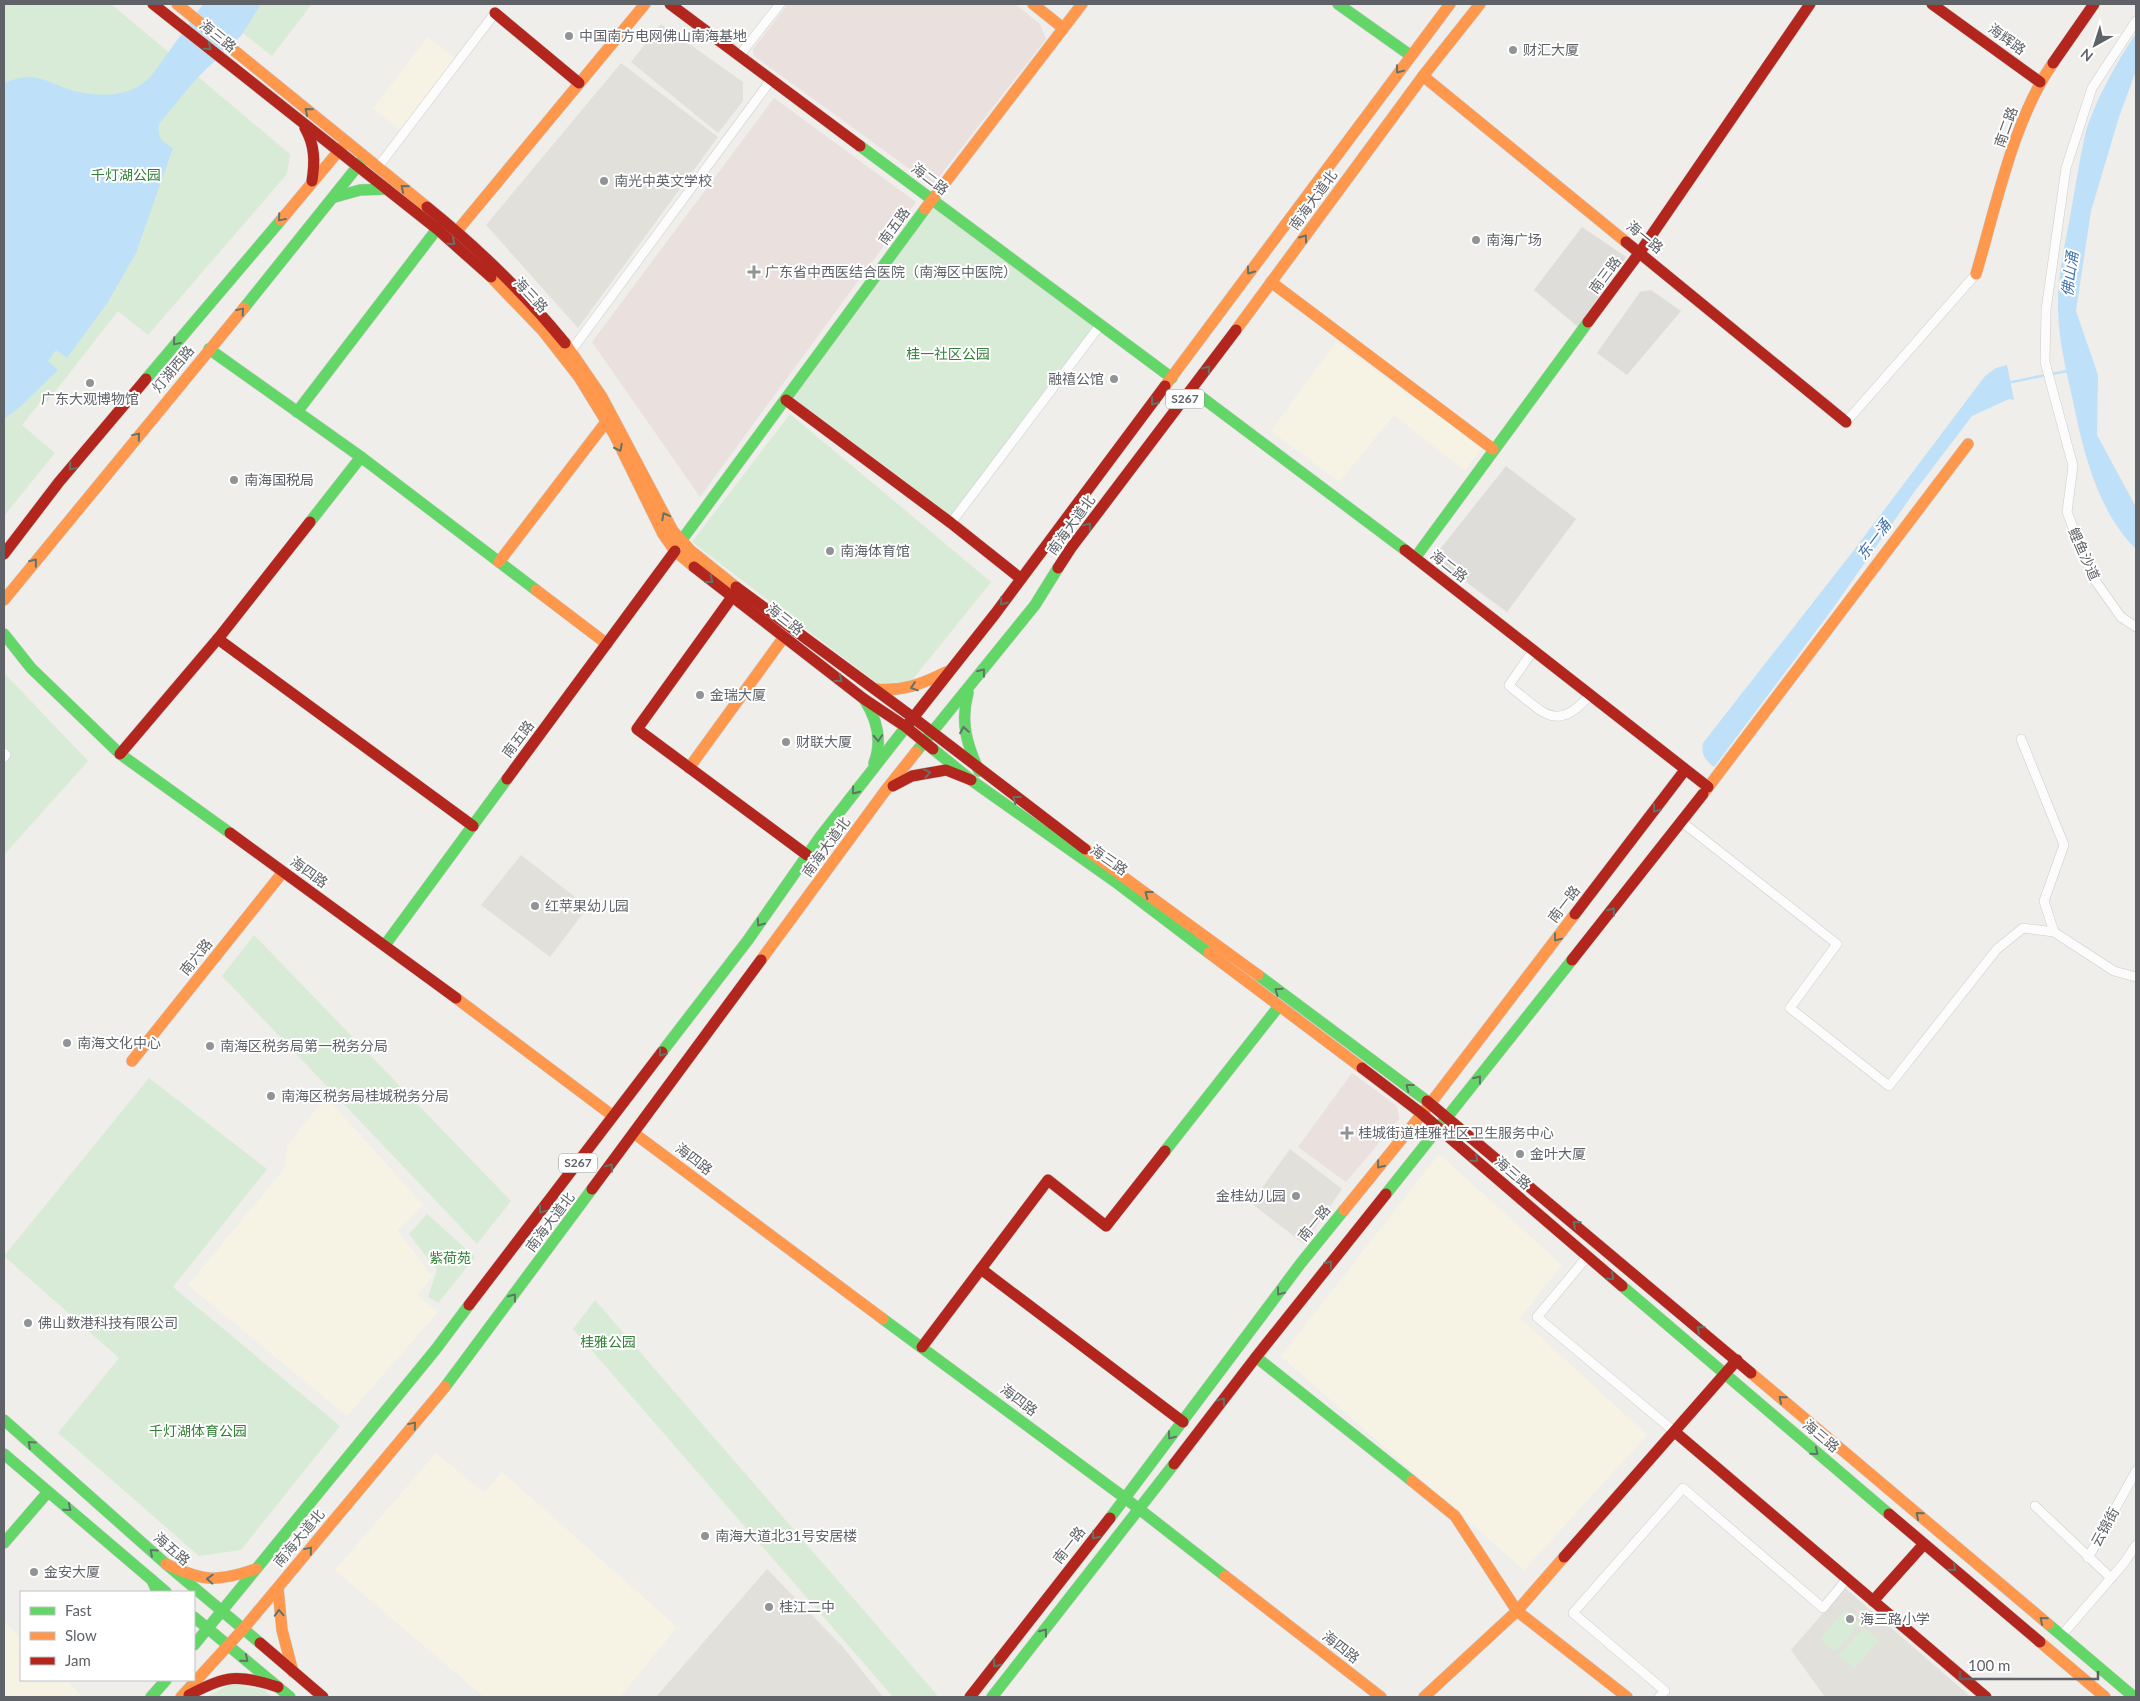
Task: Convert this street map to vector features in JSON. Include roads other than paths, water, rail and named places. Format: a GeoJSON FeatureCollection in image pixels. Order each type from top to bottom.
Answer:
{"type":"FeatureCollection","features":[{"type":"Feature","properties":{"kind":"main road","name":"海三路"},"geometry":{"type":"LineString","coordinates":[[153,4],[437,229],[505,289],[536,321],[595,402],[663,534],[732,597],[864,699],[906,728],[929,738],[978,770],[1251,972],[1331,1028],[1448,1117],[2134,1697]]}},
{"type":"Feature","properties":{"kind":"main road"},"geometry":{"type":"LineString","coordinates":[[457,230],[645,4]]}},
{"type":"Feature","properties":{"kind":"main road","name":"海二路"},"geometry":{"type":"LineString","coordinates":[[670,4],[1172,378]]}},
{"type":"Feature","properties":{"kind":"main road"},"geometry":{"type":"LineString","coordinates":[[1032,4],[1063,28]]}},
{"type":"Feature","properties":{"kind":"main road","name":"南五路"},"geometry":{"type":"LineString","coordinates":[[385,945],[932,199],[1082,4]]}},
{"type":"Feature","properties":{"kind":"main road"},"geometry":{"type":"LineString","coordinates":[[1338,4],[1410,55]]}},
{"type":"Feature","properties":{"kind":"main road","name":"南海大道北"},"geometry":{"type":"LineString","coordinates":[[195,1644],[436,1349],[748,940],[807,855],[866,777],[914,718],[1172,378],[1410,55],[1450,4]]}},
{"type":"Feature","properties":{"kind":"main road","name":"南海大道北"},"geometry":{"type":"LineString","coordinates":[[181,1697],[244,1628],[460,1369],[635,1134],[885,791],[1035,605],[1071,548],[1192,390],[1423,76],[1480,4]]}},
{"type":"Feature","properties":{"kind":"main road","name":"南三路"},"geometry":{"type":"LineString","coordinates":[[1415,558],[1493,449],[1640,252],[1810,4]]}},
{"type":"Feature","properties":{"kind":"main road","name":"海辉路"},"geometry":{"type":"LineString","coordinates":[[1932,4],[2040,82]]}},
{"type":"Feature","properties":{"kind":"main road","name":"南二路"},"geometry":{"type":"LineString","coordinates":[[1976,274],[2018,133],[2040,82],[2094,4]]}},
{"type":"Feature","properties":{"kind":"main road","name":"海三路"},"geometry":{"type":"LineString","coordinates":[[181,7],[457,230],[531,302],[571,351],[612,413],[673,531],[678,546],[710,567],[914,718],[929,738],[971,780],[1117,883],[1421,1113],[1725,1375],[2105,1697]]}},
{"type":"Feature","properties":{"kind":"main road"},"geometry":{"type":"LineString","coordinates":[[495,13],[579,83]]}},
{"type":"Feature","properties":{"kind":"main road","name":"海一路"},"geometry":{"type":"LineString","coordinates":[[1423,76],[1846,422]]}},
{"type":"Feature","properties":{"kind":"main road"},"geometry":{"type":"LineString","coordinates":[[302,122],[311,137],[314,149],[312,181]]}},
{"type":"Feature","properties":{"kind":"main road","name":"灯湖西路"},"geometry":{"type":"LineString","coordinates":[[4,554],[59,482],[346,142]]}},
{"type":"Feature","properties":{"kind":"main road","name":"灯湖西路"},"geometry":{"type":"LineString","coordinates":[[4,600],[266,282],[365,156]]}},
{"type":"Feature","properties":{"kind":"main road"},"geometry":{"type":"LineString","coordinates":[[333,198],[354,190],[368,188],[387,190]]}},
{"type":"Feature","properties":{"kind":"main road"},"geometry":{"type":"LineString","coordinates":[[297,412],[437,229]]}},
{"type":"Feature","properties":{"kind":"main road"},"geometry":{"type":"LineString","coordinates":[[1271,282],[1493,449]]}},
{"type":"Feature","properties":{"kind":"main road"},"geometry":{"type":"LineString","coordinates":[[209,349],[361,457],[607,644]]}},
{"type":"Feature","properties":{"kind":"main road","name":"海二路"},"geometry":{"type":"LineString","coordinates":[[1192,390],[1415,558],[1708,787]]}},
{"type":"Feature","properties":{"kind":"main road"},"geometry":{"type":"LineString","coordinates":[[786,400],[1020,578]]}},
{"type":"Feature","properties":{"kind":"main road"},"geometry":{"type":"LineString","coordinates":[[499,562],[606,422]]}},
{"type":"Feature","properties":{"kind":"main road"},"geometry":{"type":"LineString","coordinates":[[992,1697],[1140,1509],[1256,1357],[1682,822],[1968,444]]}},
{"type":"Feature","properties":{"kind":"main road"},"geometry":{"type":"LineString","coordinates":[[120,754],[218,639],[361,457]]}},
{"type":"Feature","properties":{"kind":"main road"},"geometry":{"type":"LineString","coordinates":[[732,597],[636,729],[807,855]]}},
{"type":"Feature","properties":{"kind":"main road","name":"海四路"},"geometry":{"type":"LineString","coordinates":[[4,634],[31,668],[120,754],[385,945],[614,1116]]}},
{"type":"Feature","properties":{"kind":"main road"},"geometry":{"type":"LineString","coordinates":[[689,768],[784,636]]}},
{"type":"Feature","properties":{"kind":"main road"},"geometry":{"type":"LineString","coordinates":[[218,639],[473,826]]}},
{"type":"Feature","properties":{"kind":"main road"},"geometry":{"type":"LineString","coordinates":[[874,689],[890,692],[909,689],[950,670]]}},
{"type":"Feature","properties":{"kind":"main road"},"geometry":{"type":"LineString","coordinates":[[970,687],[962,710],[968,748],[978,770]]}},
{"type":"Feature","properties":{"kind":"main road"},"geometry":{"type":"LineString","coordinates":[[864,699],[874,714],[879,740],[877,757],[866,777]]}},
{"type":"Feature","properties":{"kind":"main road"},"geometry":{"type":"LineString","coordinates":[[885,791],[912,776],[927,772],[946,770],[971,780]]}},
{"type":"Feature","properties":{"kind":"main road","name":"南一路"},"geometry":{"type":"LineString","coordinates":[[970,1697],[1125,1498],[1302,1263],[1430,1104],[1686,770]]}},
{"type":"Feature","properties":{"kind":"main road","name":"南六路"},"geometry":{"type":"LineString","coordinates":[[132,1061],[283,872]]}},
{"type":"Feature","properties":{"kind":"main road"},"geometry":{"type":"LineString","coordinates":[[922,1347],[1048,1180],[1106,1226],[1280,1006]]}},
{"type":"Feature","properties":{"kind":"main road","name":"海四路"},"geometry":{"type":"LineString","coordinates":[[635,1134],[1140,1509],[1381,1697]]}},
{"type":"Feature","properties":{"kind":"main road"},"geometry":{"type":"LineString","coordinates":[[981,1269],[1183,1422]]}},
{"type":"Feature","properties":{"kind":"main road"},"geometry":{"type":"LineString","coordinates":[[1256,1357],[1455,1516],[1517,1611],[1627,1697]]}},
{"type":"Feature","properties":{"kind":"main road"},"geometry":{"type":"LineString","coordinates":[[1424,1697],[1517,1611],[1737,1360]]}},
{"type":"Feature","properties":{"kind":"main road","name":"海五路"},"geometry":{"type":"LineString","coordinates":[[4,1420],[166,1564],[244,1628],[323,1697]]}},
{"type":"Feature","properties":{"kind":"main road"},"geometry":{"type":"LineString","coordinates":[[1675,1432],[1986,1697]]}},
{"type":"Feature","properties":{"kind":"main road"},"geometry":{"type":"LineString","coordinates":[[4,1454],[165,1591]]}},
{"type":"Feature","properties":{"kind":"main road"},"geometry":{"type":"LineString","coordinates":[[4,1544],[48,1492]]}},
{"type":"Feature","properties":{"kind":"main road"},"geometry":{"type":"LineString","coordinates":[[1873,1601],[1924,1544]]}},
{"type":"Feature","properties":{"kind":"main road"},"geometry":{"type":"LineString","coordinates":[[166,1564],[191,1577],[211,1580],[228,1579],[256,1569]]}},
{"type":"Feature","properties":{"kind":"main road"},"geometry":{"type":"LineString","coordinates":[[152,1580],[157,1591]]}},
{"type":"Feature","properties":{"kind":"main road"},"geometry":{"type":"LineString","coordinates":[[278,1588],[279,1621],[284,1646],[293,1672]]}},
{"type":"Feature","properties":{"kind":"main road"},"geometry":{"type":"LineString","coordinates":[[195,1618],[290,1697]]}},
{"type":"Feature","properties":{"kind":"main road"},"geometry":{"type":"LineString","coordinates":[[186,1697],[216,1680],[233,1677],[252,1678],[278,1687]]}},
{"type":"Feature","properties":{"kind":"main road"},"geometry":{"type":"LineString","coordinates":[[151,1697],[163,1682]]}},
{"type":"Feature","properties":{"kind":"street"},"geometry":{"type":"LineString","coordinates":[[739,56],[780,4]]}},
{"type":"Feature","properties":{"kind":"street"},"geometry":{"type":"LineString","coordinates":[[378,167],[495,13]]}},
{"type":"Feature","properties":{"kind":"street","name":"鲤鱼沙道"},"geometry":{"type":"LineString","coordinates":[[2136,21],[2092,88],[2066,168],[2046,310],[2045,362],[2073,466],[2066,512],[2092,576],[2121,617],[2136,627]]}},
{"type":"Feature","properties":{"kind":"street"},"geometry":{"type":"LineString","coordinates":[[571,351],[772,80]]}},
{"type":"Feature","properties":{"kind":"street"},"geometry":{"type":"LineString","coordinates":[[1846,422],[1976,274]]}},
{"type":"Feature","properties":{"kind":"street"},"geometry":{"type":"LineString","coordinates":[[950,523],[1100,324]]}},
{"type":"Feature","properties":{"kind":"street"},"geometry":{"type":"LineString","coordinates":[[1533,651],[1509,685],[1520,694],[1548,716],[1567,715],[1590,696]]}},
{"type":"Feature","properties":{"kind":"street"},"geometry":{"type":"LineString","coordinates":[[2021,739],[2064,845],[2044,901],[2054,932]]}},
{"type":"Feature","properties":{"kind":"street"},"geometry":{"type":"LineString","coordinates":[[1682,822],[1838,944],[1790,1008],[1889,1086],[1997,949],[2023,928],[2054,932],[2114,970],[2136,978]]}},
{"type":"Feature","properties":{"kind":"street"},"geometry":{"type":"LineString","coordinates":[[1587,1257],[1537,1317],[1675,1432]]}},
{"type":"Feature","properties":{"kind":"street","name":"云锦街"},"geometry":{"type":"LineString","coordinates":[[2088,1558],[2136,1471]]}},
{"type":"Feature","properties":{"kind":"street"},"geometry":{"type":"LineString","coordinates":[[1658,1697],[1665,1691],[1573,1613],[1683,1488],[1823,1608],[1847,1579]]}},
{"type":"Feature","properties":{"kind":"street"},"geometry":{"type":"LineString","coordinates":[[2035,1506],[2111,1578]]}},
{"type":"Feature","properties":{"kind":"street"},"geometry":{"type":"LineString","coordinates":[[2061,1636],[2111,1578],[2136,1545]]}},
{"type":"Feature","properties":{"kind":"water"},"geometry":{"type":"Polygon","coordinates":[[[203,4],[261,4],[241,36],[196,79],[159,124],[161,139],[173,148],[136,253],[108,302],[67,358],[56,350],[48,361],[58,370],[21,406],[4,419],[4,83],[30,77],[95,95],[126,92],[136,88],[152,75],[203,4]]]}},
{"type":"Feature","properties":{"kind":"water","name":"佛山涌"},"geometry":{"type":"Polygon","coordinates":[[[2136,34],[2136,71],[2119,117],[2091,211],[2076,311],[2098,375],[2097,435],[2136,507],[2136,549],[2124,536],[2105,506],[2091,472],[2077,420],[2063,352],[2058,299],[2063,252],[2085,135],[2107,83],[2136,34]]]}},
{"type":"Feature","properties":{"kind":"water"},"geometry":{"type":"Polygon","coordinates":[[[2007,365],[2014,400],[2009,399],[1972,416],[1915,491],[1831,611],[1714,767],[1704,757],[1703,743],[1854,550],[1985,376],[1996,368],[2007,365]]]}},
{"type":"Feature","properties":{"kind":"waterway","name":"东一涌"},"geometry":{"type":"LineString","coordinates":[[2051,374],[2068,371]]}},
{"type":"Feature","properties":{"kind":"waterway","name":"东一涌"},"geometry":{"type":"LineString","coordinates":[[2007,383],[2046,375]]}},
{"type":"Feature","properties":{"kind":"place","name":"中国南方电网佛山南海基地"},"geometry":{"type":"Point","coordinates":[569,36]}},
{"type":"Feature","properties":{"kind":"place","name":"财汇大厦"},"geometry":{"type":"Point","coordinates":[1513,50]}},
{"type":"Feature","properties":{"kind":"place","name":"南光中英文学校"},"geometry":{"type":"Point","coordinates":[604,181]}},
{"type":"Feature","properties":{"kind":"place","name":"南海广场"},"geometry":{"type":"Point","coordinates":[1476,240]}},
{"type":"Feature","properties":{"kind":"place","name":"广东省中西医结合医院（南海区中医院）"},"geometry":{"type":"Point","coordinates":[754,272]}},
{"type":"Feature","properties":{"kind":"place","name":"融禧公馆"},"geometry":{"type":"Point","coordinates":[1114,379]}},
{"type":"Feature","properties":{"kind":"place","name":"广东大观博物馆"},"geometry":{"type":"Point","coordinates":[90,383]}},
{"type":"Feature","properties":{"kind":"place","name":"南海国税局"},"geometry":{"type":"Point","coordinates":[234,480]}},
{"type":"Feature","properties":{"kind":"place","name":"南海体育馆"},"geometry":{"type":"Point","coordinates":[830,551]}},
{"type":"Feature","properties":{"kind":"place","name":"金瑞大厦"},"geometry":{"type":"Point","coordinates":[700,695]}},
{"type":"Feature","properties":{"kind":"place","name":"财联大厦"},"geometry":{"type":"Point","coordinates":[786,742]}},
{"type":"Feature","properties":{"kind":"place","name":"红苹果幼儿园"},"geometry":{"type":"Point","coordinates":[535,906]}},
{"type":"Feature","properties":{"kind":"place","name":"南海文化中心"},"geometry":{"type":"Point","coordinates":[67,1043]}},
{"type":"Feature","properties":{"kind":"place","name":"南海区税务局第一税务分局"},"geometry":{"type":"Point","coordinates":[210,1046]}},
{"type":"Feature","properties":{"kind":"place","name":"南海区税务局桂城税务分局"},"geometry":{"type":"Point","coordinates":[271,1096]}},
{"type":"Feature","properties":{"kind":"place","name":"桂城街道桂雅社区卫生服务中心"},"geometry":{"type":"Point","coordinates":[1347,1133]}},
{"type":"Feature","properties":{"kind":"place","name":"金叶大厦"},"geometry":{"type":"Point","coordinates":[1520,1154]}},
{"type":"Feature","properties":{"kind":"place","name":"金桂幼儿园"},"geometry":{"type":"Point","coordinates":[1296,1196]}},
{"type":"Feature","properties":{"kind":"place","name":"佛山数港科技有限公司"},"geometry":{"type":"Point","coordinates":[28,1323]}},
{"type":"Feature","properties":{"kind":"place","name":"南海大道北31号安居楼"},"geometry":{"type":"Point","coordinates":[705,1536]}},
{"type":"Feature","properties":{"kind":"place","name":"金安大厦"},"geometry":{"type":"Point","coordinates":[34,1572]}},
{"type":"Feature","properties":{"kind":"place","name":"桂江二中"},"geometry":{"type":"Point","coordinates":[769,1607]}},
{"type":"Feature","properties":{"kind":"place","name":"海三路小学"},"geometry":{"type":"Point","coordinates":[1850,1619]}},
{"type":"Feature","properties":{"kind":"park label","name":"千灯湖公园"},"geometry":{"type":"Point","coordinates":[126,175]}},
{"type":"Feature","properties":{"kind":"park label","name":"桂一社区公园"},"geometry":{"type":"Point","coordinates":[948,354]}},
{"type":"Feature","properties":{"kind":"park label","name":"紫荷苑"},"geometry":{"type":"Point","coordinates":[450,1258]}},
{"type":"Feature","properties":{"kind":"park label","name":"桂雅公园"},"geometry":{"type":"Point","coordinates":[608,1342]}},
{"type":"Feature","properties":{"kind":"park label","name":"千灯湖体育公园"},"geometry":{"type":"Point","coordinates":[198,1431]}}]}
